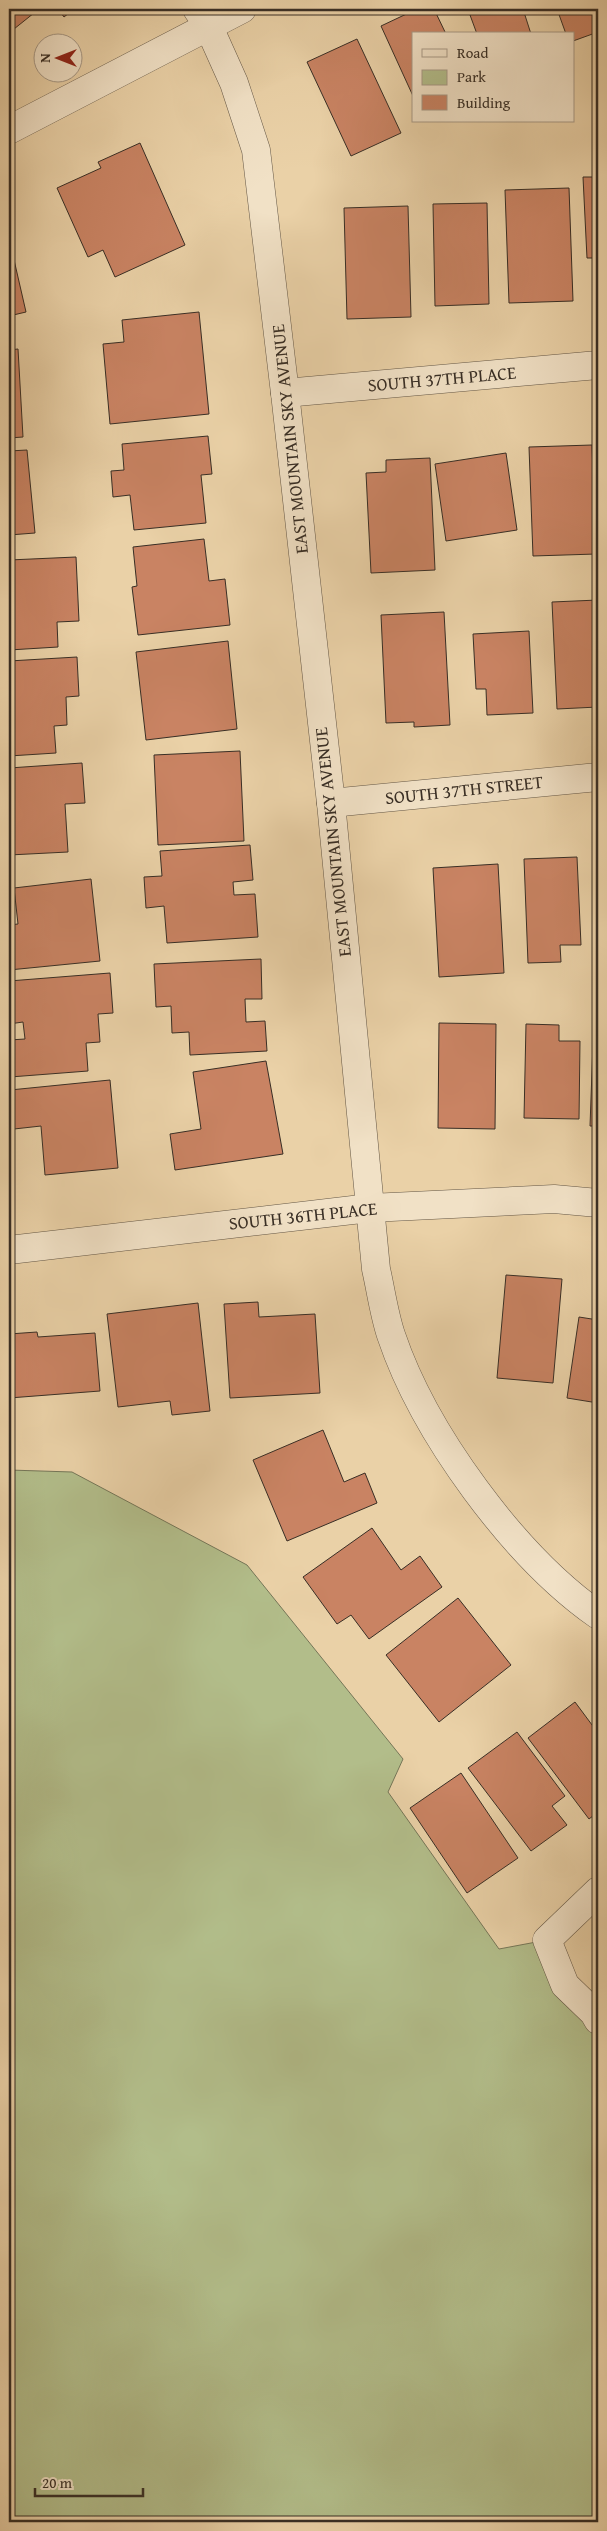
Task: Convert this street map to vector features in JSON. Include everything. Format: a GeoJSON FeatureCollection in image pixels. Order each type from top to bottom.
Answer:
{"type":"FeatureCollection","features":[{"type":"Feature","properties":{"kind":"street"},"geometry":{"type":"LineString","coordinates":[[9,130],[202,17],[242,9]]}},
{"type":"Feature","properties":{"kind":"street","name":"EAST MOUNTAIN SKY AVENUE"},"geometry":{"type":"LineString","coordinates":[[202,17],[234,82],[256,150],[286,393],[331,803],[376,1269],[391,1335],[423,1406],[464,1473],[501,1522],[542,1566],[598,1615]]}},
{"type":"Feature","properties":{"kind":"street","name":"SOUTH 37TH PLACE"},"geometry":{"type":"LineString","coordinates":[[286,393],[598,365]]}},
{"type":"Feature","properties":{"kind":"street","name":"SOUTH 37TH STREET"},"geometry":{"type":"LineString","coordinates":[[331,803],[598,777]]}},
{"type":"Feature","properties":{"kind":"street","name":"SOUTH 36TH PLACE"},"geometry":{"type":"LineString","coordinates":[[9,1250],[370,1208],[554,1200],[598,1203]]}},
{"type":"Feature","properties":{"kind":"street"},"geometry":{"type":"LineString","coordinates":[[598,1891],[547,1940],[565,1985],[594,2013],[598,2020]]}},
{"type":"Feature","properties":{"kind":"green space"},"geometry":{"type":"Polygon","coordinates":[[[9,1470],[72,1472],[247,1565],[403,1759],[388,1792],[499,1949],[547,1940],[598,2020],[598,2522],[9,2522],[9,1470]]]}},
{"type":"Feature","properties":{"kind":"building"},"geometry":{"type":"Polygon","coordinates":[[[9,9],[39,9],[9,33],[9,9]]]}},
{"type":"Feature","properties":{"kind":"building"},"geometry":{"type":"Polygon","coordinates":[[[58,9],[74,9],[64,17],[58,9]]]}},
{"type":"Feature","properties":{"kind":"building"},"geometry":{"type":"Polygon","coordinates":[[[417,9],[434,9],[445,32],[412,32],[412,94],[381,26],[417,9]]]}},
{"type":"Feature","properties":{"kind":"building"},"geometry":{"type":"Polygon","coordinates":[[[471,9],[523,9],[530,32],[476,32],[470,15],[473,14],[471,9]]]}},
{"type":"Feature","properties":{"kind":"building"},"geometry":{"type":"Polygon","coordinates":[[[557,9],[598,9],[598,32],[574,41],[574,32],[565,32],[557,9]]]}},
{"type":"Feature","properties":{"kind":"building"},"geometry":{"type":"Polygon","coordinates":[[[357,39],[401,133],[351,156],[307,62],[357,39]]]}},
{"type":"Feature","properties":{"kind":"building"},"geometry":{"type":"Polygon","coordinates":[[[140,143],[185,245],[115,277],[103,250],[88,257],[57,188],[101,168],[98,162],[140,143]]]}},
{"type":"Feature","properties":{"kind":"building"},"geometry":{"type":"Polygon","coordinates":[[[583,177],[598,177],[598,258],[587,258],[583,177]]]}},
{"type":"Feature","properties":{"kind":"building"},"geometry":{"type":"Polygon","coordinates":[[[569,188],[573,301],[509,303],[505,190],[569,188]]]}},
{"type":"Feature","properties":{"kind":"building"},"geometry":{"type":"Polygon","coordinates":[[[487,203],[489,304],[435,306],[433,204],[487,203]]]}},
{"type":"Feature","properties":{"kind":"building"},"geometry":{"type":"Polygon","coordinates":[[[408,206],[411,317],[347,319],[344,208],[408,206]]]}},
{"type":"Feature","properties":{"kind":"building"},"geometry":{"type":"Polygon","coordinates":[[[9,238],[26,312],[9,316],[9,238]]]}},
{"type":"Feature","properties":{"kind":"building"},"geometry":{"type":"Polygon","coordinates":[[[199,312],[209,414],[110,424],[103,344],[124,342],[122,320],[199,312]]]}},
{"type":"Feature","properties":{"kind":"building"},"geometry":{"type":"Polygon","coordinates":[[[18,349],[23,437],[9,438],[9,350],[18,349]]]}},
{"type":"Feature","properties":{"kind":"building"},"geometry":{"type":"Polygon","coordinates":[[[208,436],[212,474],[201,475],[206,523],[134,530],[130,495],[113,497],[111,471],[124,470],[122,444],[208,436]]]}},
{"type":"Feature","properties":{"kind":"building"},"geometry":{"type":"Polygon","coordinates":[[[592,445],[596,554],[533,556],[529,447],[592,445]]]}},
{"type":"Feature","properties":{"kind":"building"},"geometry":{"type":"Polygon","coordinates":[[[27,450],[35,533],[9,535],[9,451],[27,450]]]}},
{"type":"Feature","properties":{"kind":"building"},"geometry":{"type":"Polygon","coordinates":[[[506,453],[517,530],[446,541],[435,464],[506,453]]]}},
{"type":"Feature","properties":{"kind":"building"},"geometry":{"type":"Polygon","coordinates":[[[430,458],[435,570],[371,573],[366,473],[386,472],[386,460],[430,458]]]}},
{"type":"Feature","properties":{"kind":"building"},"geometry":{"type":"Polygon","coordinates":[[[204,539],[209,581],[225,579],[230,625],[138,635],[132,587],[137,586],[133,547],[204,539]]]}},
{"type":"Feature","properties":{"kind":"building"},"geometry":{"type":"Polygon","coordinates":[[[76,557],[79,621],[57,622],[58,647],[9,650],[9,560],[76,557]]]}},
{"type":"Feature","properties":{"kind":"building"},"geometry":{"type":"Polygon","coordinates":[[[598,600],[598,707],[557,709],[552,602],[598,600]]]}},
{"type":"Feature","properties":{"kind":"building"},"geometry":{"type":"Polygon","coordinates":[[[444,612],[450,725],[414,727],[414,722],[386,723],[381,615],[444,612]]]}},
{"type":"Feature","properties":{"kind":"building"},"geometry":{"type":"Polygon","coordinates":[[[529,631],[533,713],[487,715],[486,689],[476,689],[473,634],[529,631]]]}},
{"type":"Feature","properties":{"kind":"building"},"geometry":{"type":"Polygon","coordinates":[[[228,641],[237,729],[146,740],[136,652],[228,641]]]}},
{"type":"Feature","properties":{"kind":"building"},"geometry":{"type":"Polygon","coordinates":[[[77,657],[79,696],[66,697],[67,725],[54,726],[56,753],[9,756],[9,661],[77,657]]]}},
{"type":"Feature","properties":{"kind":"building"},"geometry":{"type":"Polygon","coordinates":[[[240,751],[244,841],[158,845],[154,755],[240,751]]]}},
{"type":"Feature","properties":{"kind":"building"},"geometry":{"type":"Polygon","coordinates":[[[82,763],[85,803],[65,804],[68,852],[9,855],[9,768],[82,763]]]}},
{"type":"Feature","properties":{"kind":"building"},"geometry":{"type":"Polygon","coordinates":[[[250,845],[253,880],[233,882],[234,895],[255,894],[258,937],[167,943],[164,906],[146,908],[144,877],[162,876],[160,851],[250,845]]]}},
{"type":"Feature","properties":{"kind":"building"},"geometry":{"type":"Polygon","coordinates":[[[577,857],[581,945],[560,945],[561,962],[528,963],[524,859],[577,857]]]}},
{"type":"Feature","properties":{"kind":"building"},"geometry":{"type":"Polygon","coordinates":[[[498,864],[504,973],[439,977],[433,868],[498,864]]]}},
{"type":"Feature","properties":{"kind":"building"},"geometry":{"type":"Polygon","coordinates":[[[91,879],[100,961],[9,970],[9,925],[18,924],[14,888],[91,879]]]}},
{"type":"Feature","properties":{"kind":"building"},"geometry":{"type":"Polygon","coordinates":[[[261,959],[262,999],[245,999],[246,1022],[265,1021],[267,1051],[190,1055],[189,1032],[172,1033],[171,1006],[156,1007],[154,964],[261,959]]]}},
{"type":"Feature","properties":{"kind":"building"},"geometry":{"type":"Polygon","coordinates":[[[110,973],[113,1013],[98,1014],[100,1042],[86,1043],[88,1071],[10,1077],[9,1040],[25,1039],[23,1022],[9,1024],[9,981],[110,973]]]}},
{"type":"Feature","properties":{"kind":"building"},"geometry":{"type":"Polygon","coordinates":[[[439,1023],[496,1024],[495,1129],[438,1128],[439,1023]]]}},
{"type":"Feature","properties":{"kind":"building"},"geometry":{"type":"Polygon","coordinates":[[[526,1024],[559,1025],[559,1041],[580,1041],[579,1119],[524,1118],[526,1024]]]}},
{"type":"Feature","properties":{"kind":"building"},"geometry":{"type":"Polygon","coordinates":[[[593,1043],[598,1043],[598,1126],[590,1126],[593,1043]]]}},
{"type":"Feature","properties":{"kind":"building"},"geometry":{"type":"Polygon","coordinates":[[[266,1061],[283,1154],[175,1170],[170,1134],[201,1129],[193,1072],[266,1061]]]}},
{"type":"Feature","properties":{"kind":"building"},"geometry":{"type":"Polygon","coordinates":[[[110,1080],[118,1168],[45,1175],[41,1126],[14,1129],[10,1090],[110,1080]]]}},
{"type":"Feature","properties":{"kind":"building"},"geometry":{"type":"Polygon","coordinates":[[[506,1275],[562,1279],[553,1383],[497,1378],[506,1275]]]}},
{"type":"Feature","properties":{"kind":"building"},"geometry":{"type":"Polygon","coordinates":[[[258,1302],[259,1317],[315,1314],[320,1393],[230,1398],[224,1304],[258,1302]]]}},
{"type":"Feature","properties":{"kind":"building"},"geometry":{"type":"Polygon","coordinates":[[[198,1303],[210,1411],[172,1415],[170,1401],[118,1407],[107,1314],[198,1303]]]}},
{"type":"Feature","properties":{"kind":"building"},"geometry":{"type":"Polygon","coordinates":[[[579,1317],[598,1320],[598,1403],[567,1398],[579,1317]]]}},
{"type":"Feature","properties":{"kind":"building"},"geometry":{"type":"Polygon","coordinates":[[[37,1332],[38,1337],[95,1333],[100,1391],[9,1398],[9,1334],[37,1332]]]}},
{"type":"Feature","properties":{"kind":"building"},"geometry":{"type":"Polygon","coordinates":[[[323,1430],[344,1482],[365,1473],[377,1503],[287,1541],[253,1460],[323,1430]]]}},
{"type":"Feature","properties":{"kind":"building"},"geometry":{"type":"Polygon","coordinates":[[[372,1528],[401,1570],[420,1556],[442,1587],[369,1639],[351,1615],[337,1624],[303,1577],[372,1528]]]}},
{"type":"Feature","properties":{"kind":"building"},"geometry":{"type":"Polygon","coordinates":[[[458,1598],[511,1665],[439,1722],[386,1655],[458,1598]]]}},
{"type":"Feature","properties":{"kind":"building"},"geometry":{"type":"Polygon","coordinates":[[[575,1702],[598,1733],[598,1812],[589,1819],[528,1738],[575,1702]]]}},
{"type":"Feature","properties":{"kind":"building"},"geometry":{"type":"Polygon","coordinates":[[[517,1732],[565,1796],[552,1806],[567,1825],[531,1851],[468,1768],[517,1732]]]}},
{"type":"Feature","properties":{"kind":"building"},"geometry":{"type":"Polygon","coordinates":[[[461,1773],[518,1858],[467,1893],[410,1808],[461,1773]]]}}]}
